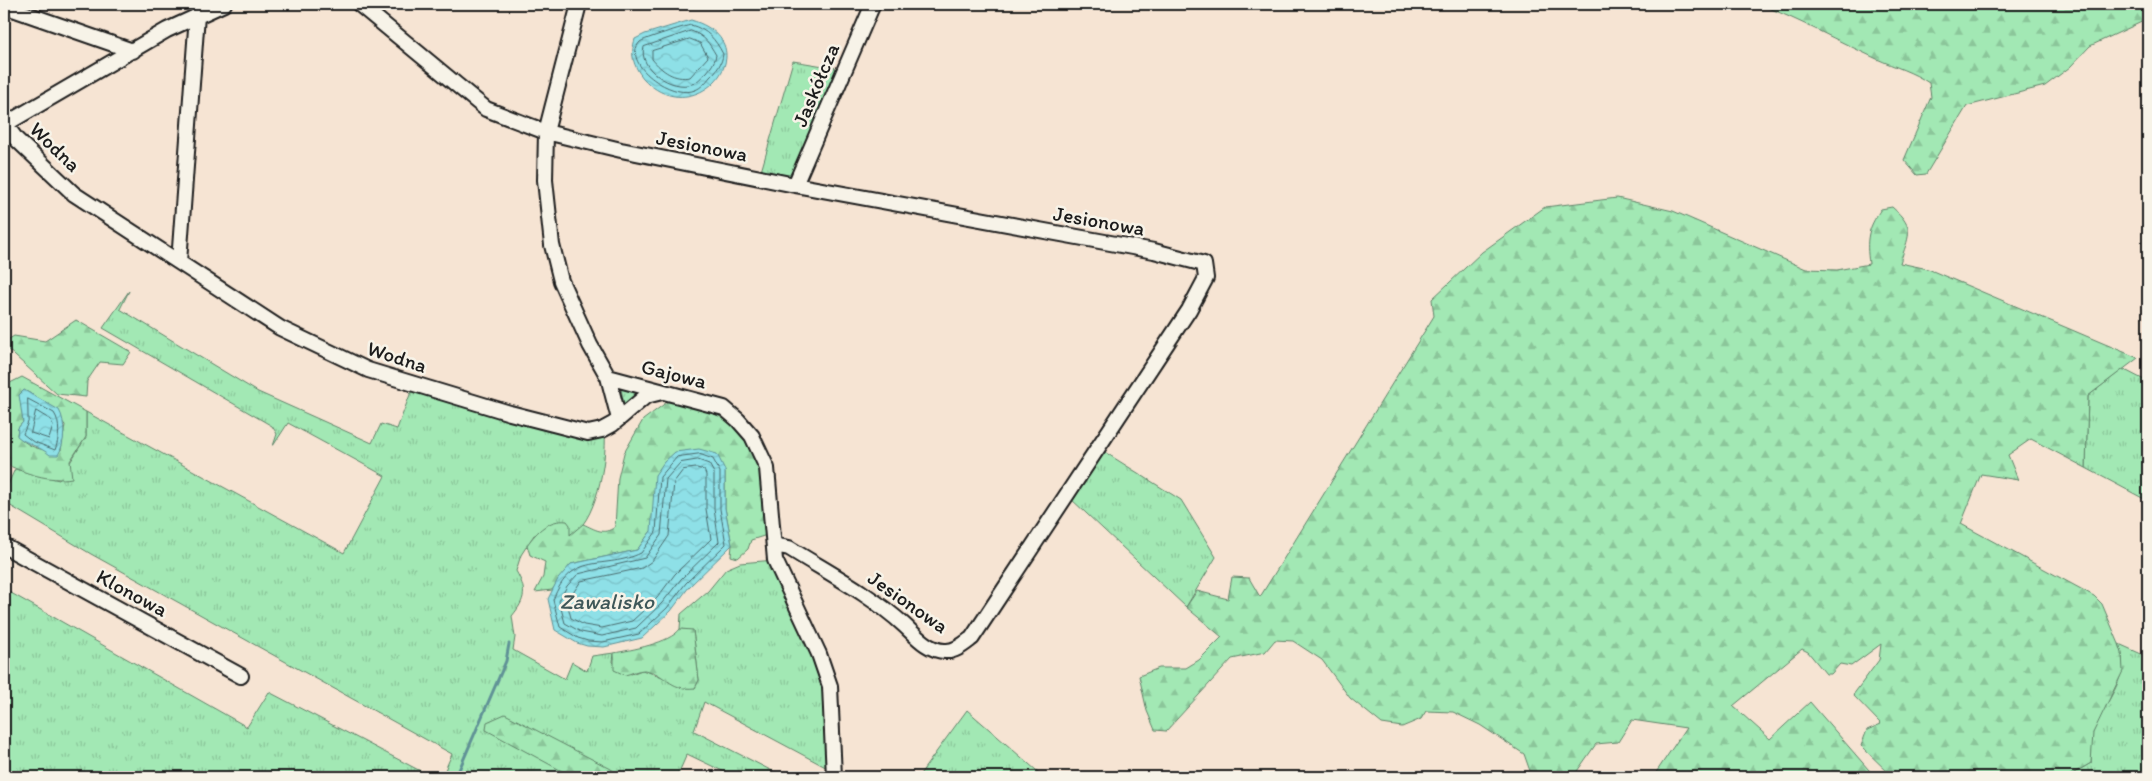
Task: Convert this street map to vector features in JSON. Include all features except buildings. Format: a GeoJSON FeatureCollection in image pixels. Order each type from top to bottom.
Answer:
{"type":"FeatureCollection","features":[{"type":"Feature","properties":{"kind":"street"},"geometry":{"type":"LineString","coordinates":[[4,124],[167,30],[196,15],[224,4]]}},
{"type":"Feature","properties":{"kind":"street","name":"Jesionowa"},"geometry":{"type":"LineString","coordinates":[[359,4],[486,109],[546,132],[620,150],[1188,258],[1204,264],[1207,273],[1188,310],[978,630],[965,644],[953,650],[945,651],[923,643],[887,610],[789,548],[774,545]]}},
{"type":"Feature","properties":{"kind":"street","name":"Gajowa"},"geometry":{"type":"LineString","coordinates":[[579,4],[546,132],[545,180],[552,245],[561,281],[590,345],[608,377],[724,408],[752,436],[767,468],[775,560],[819,654],[830,686],[834,777]]}},
{"type":"Feature","properties":{"kind":"street","name":"Jaskółcza"},"geometry":{"type":"LineString","coordinates":[[796,183],[873,4]]}},
{"type":"Feature","properties":{"kind":"street"},"geometry":{"type":"LineString","coordinates":[[4,6],[133,51]]}},
{"type":"Feature","properties":{"kind":"street"},"geometry":{"type":"LineString","coordinates":[[179,262],[196,15]]}},
{"type":"Feature","properties":{"kind":"street","name":"Wodna"},"geometry":{"type":"LineString","coordinates":[[4,124],[16,140],[74,194],[280,328],[368,370],[510,413],[588,433],[602,430],[619,419],[646,396],[662,392]]}},
{"type":"Feature","properties":{"kind":"street"},"geometry":{"type":"LineString","coordinates":[[608,377],[619,419]]}},
{"type":"Feature","properties":{"kind":"street","name":"Klonowa"},"geometry":{"type":"LineString","coordinates":[[4,546],[241,676]]}},
{"type":"Feature","properties":{"kind":"green space"},"geometry":{"type":"Polygon","coordinates":[[[1759,4],[2148,4],[2148,19],[2090,46],[2070,67],[2045,86],[1967,106],[1926,174],[1917,175],[1904,160],[1931,97],[1929,83],[1759,4]]]}},
{"type":"Feature","properties":{"kind":"green space"},"geometry":{"type":"Polygon","coordinates":[[[793,61],[842,69],[792,180],[760,175],[793,61]]]}},
{"type":"Feature","properties":{"kind":"green space"},"geometry":{"type":"Polygon","coordinates":[[[1617,198],[1673,211],[1806,269],[1837,270],[1869,264],[1868,241],[1870,229],[1881,209],[1892,207],[1908,227],[1908,239],[1900,263],[1928,269],[2138,358],[2088,396],[2086,468],[2031,439],[2008,455],[2018,480],[1981,474],[1961,524],[2094,596],[2102,604],[2122,653],[2123,671],[2093,733],[2091,763],[2067,777],[1893,777],[1861,746],[1867,730],[1881,724],[1853,695],[1879,660],[1881,644],[1851,666],[1840,664],[1831,674],[1826,674],[1808,652],[1802,649],[1733,706],[1770,739],[1810,702],[1875,777],[1653,777],[1686,728],[1632,720],[1618,742],[1596,744],[1573,777],[1536,777],[1530,771],[1524,754],[1480,725],[1453,712],[1426,711],[1421,719],[1402,727],[1382,724],[1350,698],[1322,660],[1293,641],[1275,640],[1265,652],[1232,659],[1166,731],[1155,730],[1147,711],[1139,676],[1159,668],[1186,668],[1199,660],[1222,637],[1186,607],[1197,591],[1228,599],[1232,577],[1249,578],[1260,597],[1434,316],[1432,299],[1482,252],[1545,207],[1617,198]]]}},
{"type":"Feature","properties":{"kind":"green space"},"geometry":{"type":"Polygon","coordinates":[[[129,291],[120,309],[258,392],[372,443],[381,424],[397,429],[414,384],[571,436],[588,438],[605,435],[602,475],[593,506],[586,519],[578,529],[569,535],[534,535],[521,555],[516,571],[522,584],[523,594],[520,604],[512,616],[515,637],[513,650],[565,679],[572,662],[587,671],[592,656],[614,653],[613,662],[631,674],[642,670],[695,688],[699,680],[693,631],[680,629],[681,614],[708,591],[726,569],[740,563],[775,560],[819,654],[833,771],[704,702],[694,731],[784,777],[735,777],[687,754],[677,777],[442,777],[452,754],[91,554],[4,502],[4,493],[15,469],[59,480],[86,437],[86,412],[344,553],[385,476],[288,423],[273,446],[277,434],[272,426],[103,328],[129,291]]]}},
{"type":"Feature","properties":{"kind":"green space"},"geometry":{"type":"Polygon","coordinates":[[[76,320],[131,352],[123,364],[100,362],[87,381],[86,397],[57,394],[4,346],[4,342],[14,336],[45,341],[76,320]]]}},
{"type":"Feature","properties":{"kind":"green space"},"geometry":{"type":"Polygon","coordinates":[[[2123,369],[2148,382],[2148,501],[2086,468],[2088,396],[2123,369]]]}},
{"type":"Feature","properties":{"kind":"green space"},"geometry":{"type":"Polygon","coordinates":[[[22,377],[86,412],[86,437],[70,461],[72,478],[46,478],[4,463],[4,386],[22,377]],[[24,390],[20,395],[23,422],[18,428],[17,435],[37,448],[61,450],[65,425],[47,403],[24,390]]]}},
{"type":"Feature","properties":{"kind":"green space"},"geometry":{"type":"Polygon","coordinates":[[[620,382],[642,391],[624,406],[620,382]]]}},
{"type":"Feature","properties":{"kind":"green space"},"geometry":{"type":"Polygon","coordinates":[[[674,401],[703,410],[725,420],[740,432],[751,446],[758,463],[762,483],[767,535],[751,540],[748,549],[738,558],[731,556],[732,545],[725,508],[725,470],[651,531],[637,550],[571,564],[552,590],[535,592],[543,577],[545,562],[530,555],[527,545],[539,531],[555,522],[567,521],[570,525],[570,535],[583,524],[595,530],[603,531],[611,530],[615,527],[618,478],[624,453],[643,420],[667,402],[674,401]]]}},
{"type":"Feature","properties":{"kind":"green space"},"geometry":{"type":"Polygon","coordinates":[[[1103,451],[1181,500],[1216,557],[1186,607],[1070,498],[1103,451]]]}},
{"type":"Feature","properties":{"kind":"green space"},"geometry":{"type":"Polygon","coordinates":[[[4,589],[247,727],[269,692],[432,777],[4,777],[4,589]]]}},
{"type":"Feature","properties":{"kind":"green space"},"geometry":{"type":"Polygon","coordinates":[[[680,629],[693,630],[699,680],[695,688],[679,687],[658,674],[644,670],[625,675],[614,670],[614,653],[659,642],[675,634],[680,629]]]}},
{"type":"Feature","properties":{"kind":"green space"},"geometry":{"type":"Polygon","coordinates":[[[2119,644],[2148,657],[2148,777],[2067,777],[2091,763],[2093,731],[2115,689],[2122,668],[2119,644]]]}},
{"type":"Feature","properties":{"kind":"green space"},"geometry":{"type":"Polygon","coordinates":[[[967,710],[1044,777],[918,777],[967,710]]]}},
{"type":"Feature","properties":{"kind":"green space"},"geometry":{"type":"Polygon","coordinates":[[[505,714],[611,769],[621,777],[573,777],[486,730],[487,722],[505,714]]]}},
{"type":"Feature","properties":{"kind":"water"},"geometry":{"type":"Polygon","coordinates":[[[691,20],[714,32],[725,47],[725,64],[716,79],[702,91],[683,96],[663,93],[643,78],[637,69],[633,60],[635,39],[645,34],[691,20]]]}},
{"type":"Feature","properties":{"kind":"water"},"geometry":{"type":"Polygon","coordinates":[[[24,390],[59,410],[63,421],[64,433],[58,455],[50,455],[17,436],[18,428],[23,422],[19,395],[24,390]]]}},
{"type":"Feature","properties":{"kind":"water","name":"Zawalisko"},"geometry":{"type":"Polygon","coordinates":[[[699,449],[717,454],[725,470],[725,508],[732,545],[689,587],[671,611],[642,638],[604,647],[587,646],[577,643],[555,630],[548,599],[558,579],[571,564],[637,550],[651,531],[655,475],[664,462],[675,452],[699,449]]]}},
{"type":"Feature","properties":{"kind":"waterway"},"geometry":{"type":"LineString","coordinates":[[456,777],[506,661],[509,644]]}}]}
